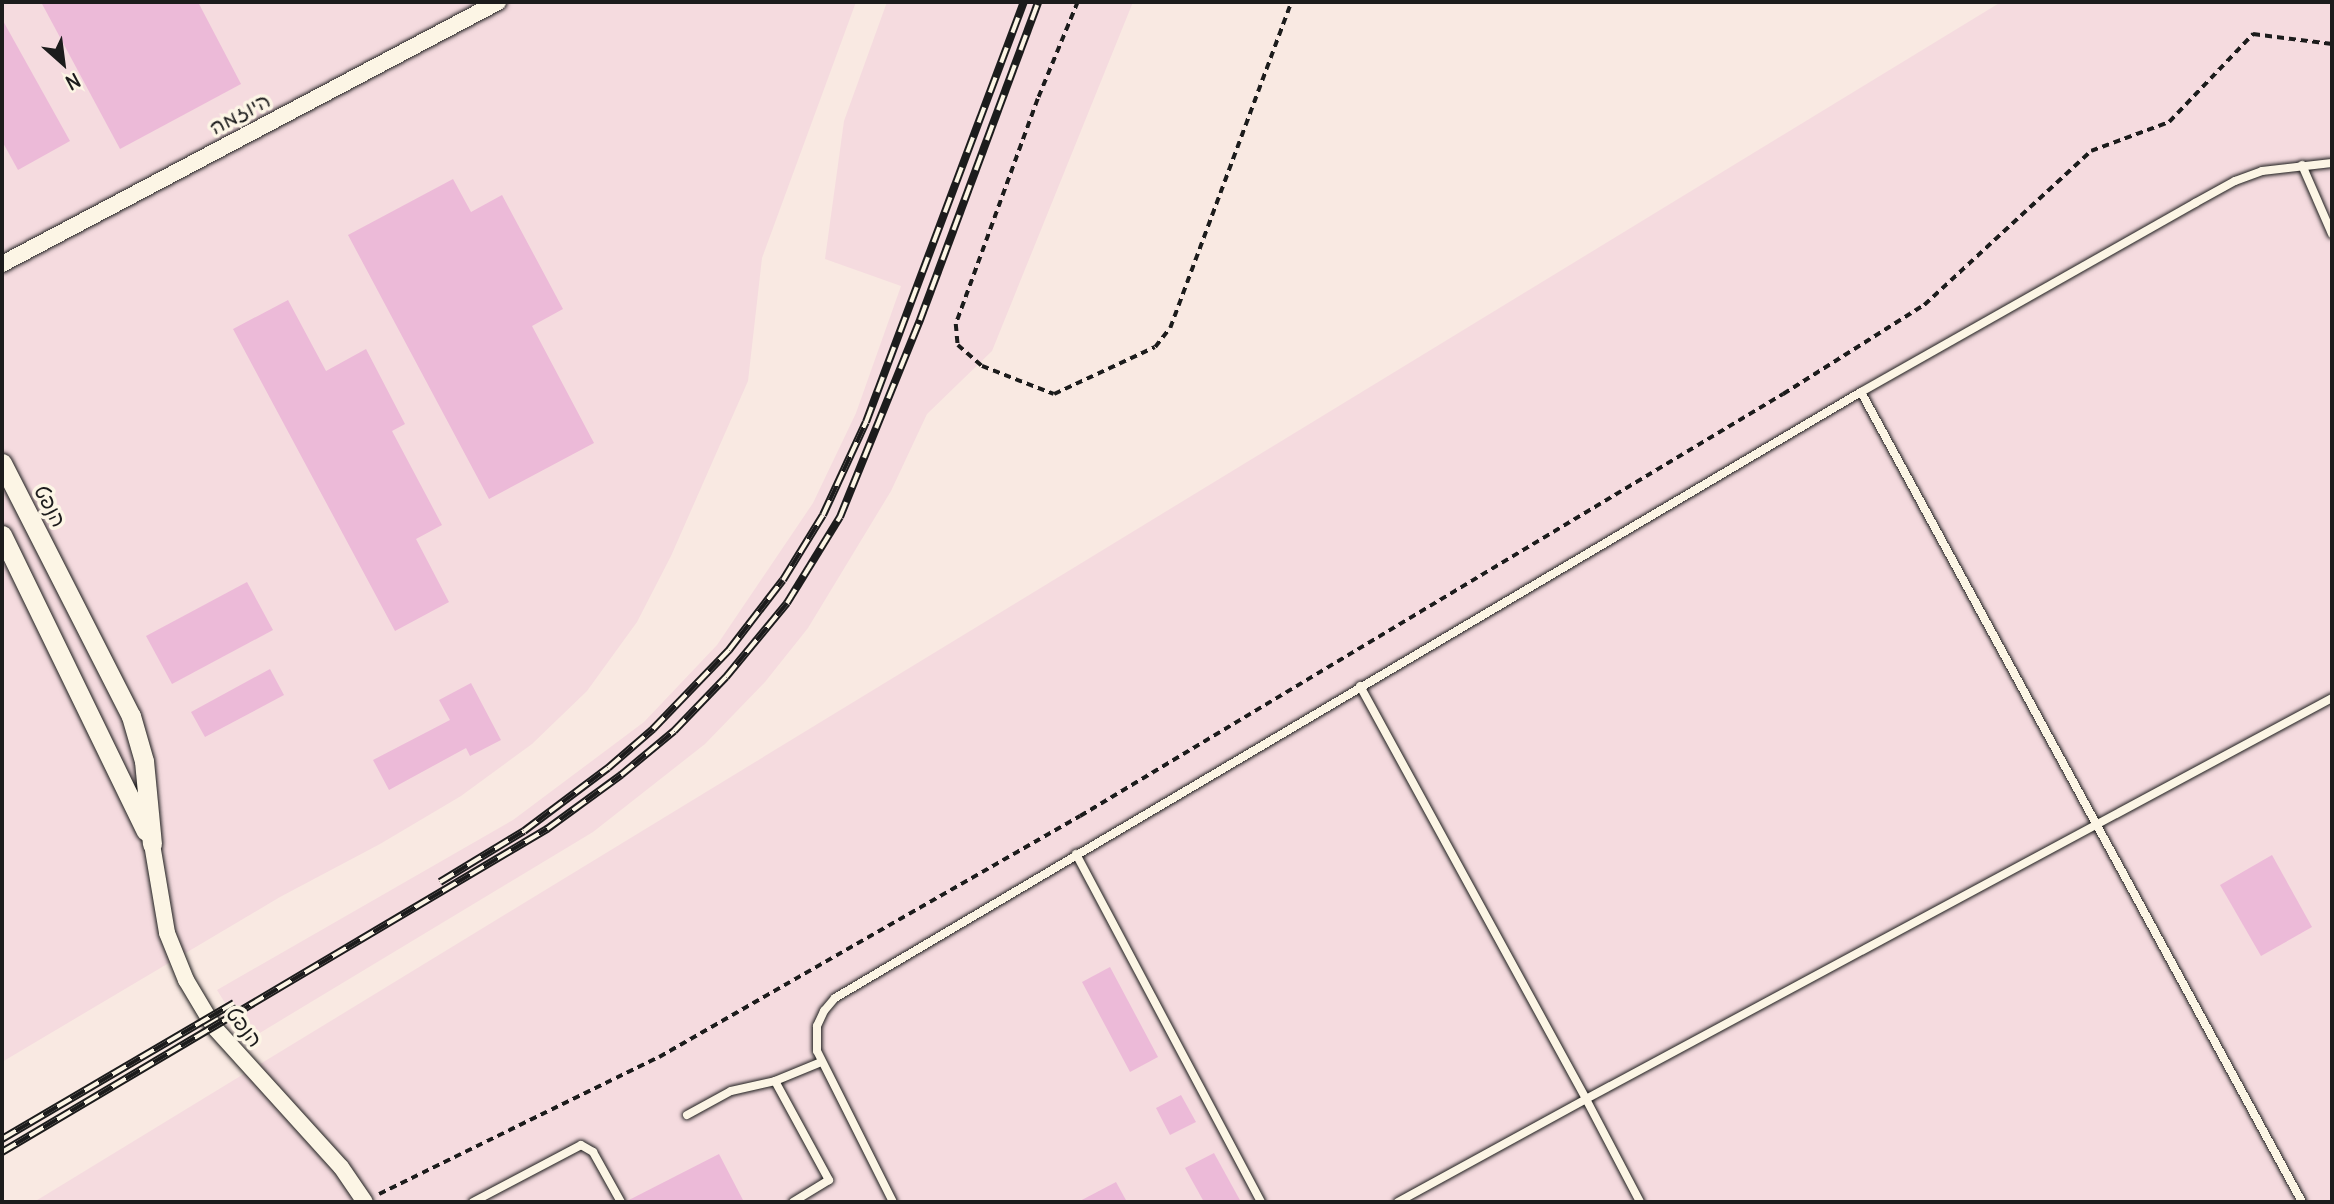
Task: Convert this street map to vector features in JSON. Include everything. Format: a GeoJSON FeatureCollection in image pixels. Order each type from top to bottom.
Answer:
{"type":"FeatureCollection","features":[{"type":"Feature","properties":{"kind":"street","name":"היוזמה"},"geometry":{"type":"LineString","coordinates":[[2,264],[498,2]]}},
{"type":"Feature","properties":{"kind":"street","name":"הנפט"},"geometry":{"type":"LineString","coordinates":[[2,463],[131,716],[144,761],[152,845],[167,933],[186,981],[229,1047],[321,1144],[365,1202]]}},
{"type":"Feature","properties":{"kind":"street","name":"הנפט"},"geometry":{"type":"LineString","coordinates":[[2,535],[152,845]]}},
{"type":"Feature","properties":{"kind":"lane"},"geometry":{"type":"LineString","coordinates":[[893,1202],[817,1051],[817,1026],[824,1011],[835,998],[1861,392],[2235,181],[2262,171],[2332,163]]}},
{"type":"Feature","properties":{"kind":"lane"},"geometry":{"type":"LineString","coordinates":[[2302,165],[2332,234]]}},
{"type":"Feature","properties":{"kind":"lane"},"geometry":{"type":"LineString","coordinates":[[2323,212],[2332,211]]}},
{"type":"Feature","properties":{"kind":"lane"},"geometry":{"type":"LineString","coordinates":[[1861,392],[2302,1202]]}},
{"type":"Feature","properties":{"kind":"lane"},"geometry":{"type":"LineString","coordinates":[[1360,686],[1640,1202]]}},
{"type":"Feature","properties":{"kind":"lane"},"geometry":{"type":"LineString","coordinates":[[1398,1202],[2332,698]]}},
{"type":"Feature","properties":{"kind":"lane"},"geometry":{"type":"LineString","coordinates":[[1076,854],[1261,1202]]}},
{"type":"Feature","properties":{"kind":"lane"},"geometry":{"type":"LineString","coordinates":[[687,1115],[731,1091],[775,1081],[821,1062]]}},
{"type":"Feature","properties":{"kind":"lane"},"geometry":{"type":"LineString","coordinates":[[775,1081],[829,1180],[793,1202]]}},
{"type":"Feature","properties":{"kind":"lane"},"geometry":{"type":"LineString","coordinates":[[473,1202],[581,1145],[593,1152],[621,1202]]}},
{"type":"Feature","properties":{"kind":"path"},"geometry":{"type":"LineString","coordinates":[[1078,2],[1038,99],[956,324],[958,345],[982,366],[1054,394],[1155,347],[1170,328],[1291,2]]}},
{"type":"Feature","properties":{"kind":"path"},"geometry":{"type":"LineString","coordinates":[[365,1202],[659,1057],[1080,816],[1783,394],[1924,306],[2091,151],[2169,122],[2253,34],[2332,44]]}},
{"type":"Feature","properties":{"kind":"shaded area"},"geometry":{"type":"Polygon","coordinates":[[[2,2],[856,2],[762,258],[748,381],[671,556],[637,622],[587,691],[532,744],[461,796],[380,844],[280,897],[2,1062],[2,2]]]}},
{"type":"Feature","properties":{"kind":"shaded area"},"geometry":{"type":"Polygon","coordinates":[[[887,2],[1133,2],[992,351],[927,414],[891,491],[808,628],[765,682],[705,744],[593,832],[248,1040],[217,990],[513,820],[644,722],[717,645],[813,503],[856,413],[901,286],[825,259],[844,121],[887,2]]]}},
{"type":"Feature","properties":{"kind":"shaded area"},"geometry":{"type":"Polygon","coordinates":[[[2001,2],[2332,2],[2332,1202],[34,1202],[2001,2]]]}},
{"type":"Feature","properties":{"kind":"building"},"geometry":{"type":"Polygon","coordinates":[[[41,2],[198,2],[241,84],[120,149],[41,2]]]}},
{"type":"Feature","properties":{"kind":"building"},"geometry":{"type":"Polygon","coordinates":[[[2,19],[70,141],[18,170],[2,141],[2,19]]]}},
{"type":"Feature","properties":{"kind":"building"},"geometry":{"type":"Polygon","coordinates":[[[453,179],[471,212],[502,195],[563,309],[532,326],[594,443],[489,499],[348,235],[453,179]]]}},
{"type":"Feature","properties":{"kind":"building"},"geometry":{"type":"Polygon","coordinates":[[[288,300],[326,371],[366,349],[405,424],[392,431],[442,525],[416,539],[449,602],[395,631],[233,329],[288,300]]]}},
{"type":"Feature","properties":{"kind":"building"},"geometry":{"type":"Polygon","coordinates":[[[247,582],[273,630],[172,684],[146,636],[247,582]]]}},
{"type":"Feature","properties":{"kind":"building"},"geometry":{"type":"Polygon","coordinates":[[[270,669],[284,695],[205,737],[191,712],[270,669]]]}},
{"type":"Feature","properties":{"kind":"building"},"geometry":{"type":"Polygon","coordinates":[[[471,683],[501,740],[470,756],[466,748],[389,790],[373,760],[450,720],[439,700],[471,683]]]}},
{"type":"Feature","properties":{"kind":"building"},"geometry":{"type":"Polygon","coordinates":[[[2272,855],[2312,927],[2261,956],[2220,885],[2272,855]]]}},
{"type":"Feature","properties":{"kind":"building"},"geometry":{"type":"Polygon","coordinates":[[[1110,967],[1158,1057],[1130,1072],[1082,982],[1110,967]]]}},
{"type":"Feature","properties":{"kind":"building"},"geometry":{"type":"Polygon","coordinates":[[[1181,1095],[1196,1122],[1170,1135],[1156,1108],[1181,1095]]]}},
{"type":"Feature","properties":{"kind":"building"},"geometry":{"type":"Polygon","coordinates":[[[1214,1153],[1241,1202],[1204,1202],[1185,1168],[1214,1153]]]}},
{"type":"Feature","properties":{"kind":"building"},"geometry":{"type":"Polygon","coordinates":[[[719,1154],[744,1202],[627,1202],[627,1201],[719,1154]]]}},
{"type":"Feature","properties":{"kind":"building"},"geometry":{"type":"Polygon","coordinates":[[[1116,1182],[1127,1202],[1078,1202],[1116,1182]]]}},
{"type":"Feature","properties":{"kind":"railway"},"geometry":{"type":"LineString","coordinates":[[440,882],[524,831],[608,768],[653,729],[729,650],[783,580],[823,515],[866,422],[1024,2]]}},
{"type":"Feature","properties":{"kind":"railway"},"geometry":{"type":"LineString","coordinates":[[2,1152],[547,829],[621,775],[674,731],[726,677],[787,603],[840,517],[920,320],[1038,2]]}},
{"type":"Feature","properties":{"kind":"railway"},"geometry":{"type":"LineString","coordinates":[[2,1139],[234,1003]]}}]}
